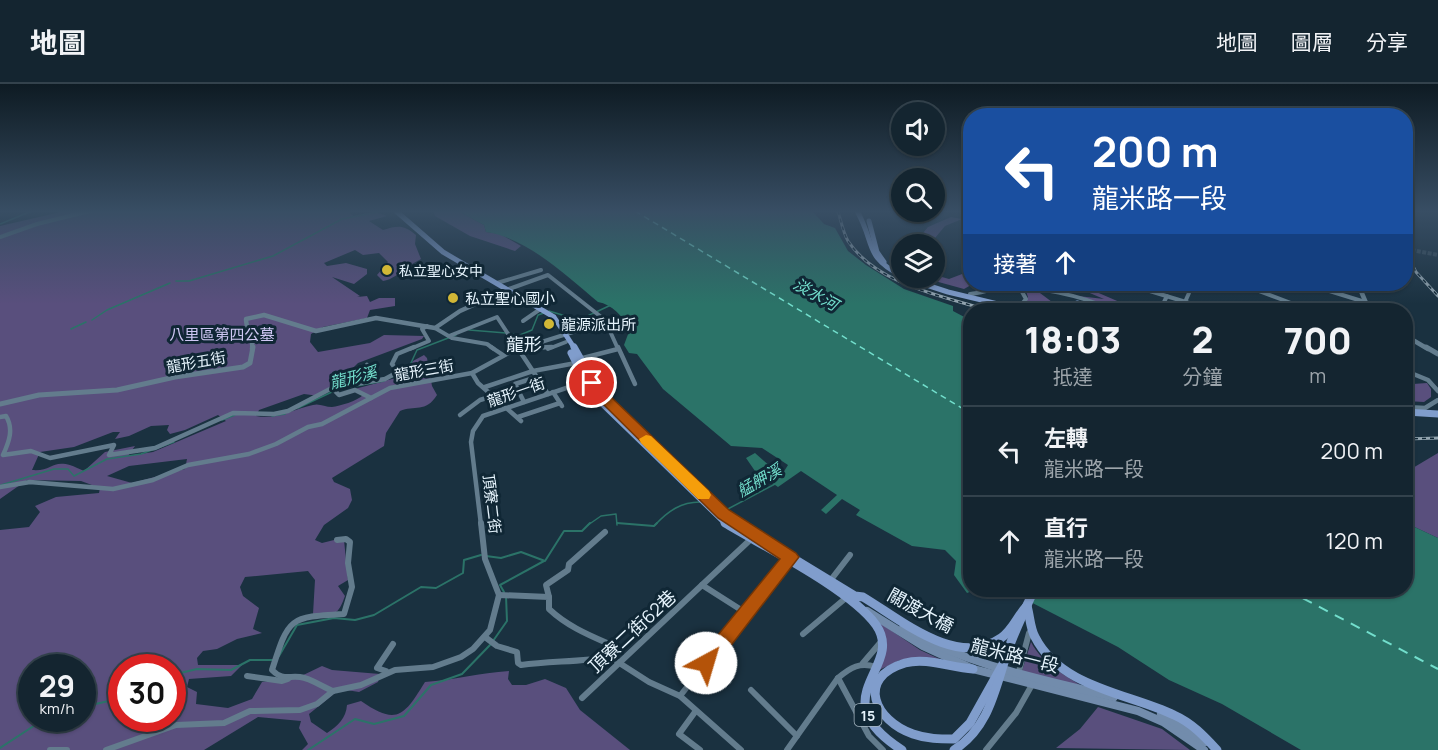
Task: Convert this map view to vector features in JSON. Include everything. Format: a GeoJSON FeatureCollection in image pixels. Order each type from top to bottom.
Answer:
{"type":"FeatureCollection","features":[{"type":"Feature","properties":{"kind":"main road","name":"龍米路一段"},"geometry":{"type":"LineString","coordinates":[[429,242],[445,255],[508,290]]}},
{"type":"Feature","properties":{"kind":"main road","name":"龍米路一段"},"geometry":{"type":"LineString","coordinates":[[431,242],[445,255],[546,313],[565,338],[599,400],[692,491],[750,540],[830,581],[853,600],[937,648],[1018,677]]}},
{"type":"Feature","properties":{"kind":"main road"},"geometry":{"type":"LineString","coordinates":[[869,242],[869,250],[875,259],[891,268]]}},
{"type":"Feature","properties":{"kind":"main road"},"geometry":{"type":"LineString","coordinates":[[945,287],[999,303]]}},
{"type":"Feature","properties":{"kind":"main road"},"geometry":{"type":"LineString","coordinates":[[945,288],[994,303]]}},
{"type":"Feature","properties":{"kind":"main road","name":"龍米路一段"},"geometry":{"type":"LineString","coordinates":[[589,381],[719,513],[922,646],[973,669],[1137,704],[1180,724],[1217,750]]}},
{"type":"Feature","properties":{"kind":"main road"},"geometry":{"type":"LineString","coordinates":[[1413,411],[1438,416]]}},
{"type":"Feature","properties":{"kind":"main road"},"geometry":{"type":"LineString","coordinates":[[1413,416],[1438,416]]}},
{"type":"Feature","properties":{"kind":"main road","name":"關渡大橋"},"geometry":{"type":"LineString","coordinates":[[883,639],[876,625],[853,600],[863,597],[930,638],[956,647],[977,647],[1000,639],[1027,606]]}},
{"type":"Feature","properties":{"kind":"main road","name":"關渡大橋"},"geometry":{"type":"LineString","coordinates":[[954,750],[978,728],[1031,597]]}},
{"type":"Feature","properties":{"kind":"main road"},"geometry":{"type":"LineString","coordinates":[[1027,606],[1032,632],[1047,655],[1063,669],[1104,689],[1166,710],[1210,740],[1217,750]]}},
{"type":"Feature","properties":{"kind":"main road","name":"15"},"geometry":{"type":"LineString","coordinates":[[883,639],[884,652],[866,687],[865,709],[880,736],[910,748]]}},
{"type":"Feature","properties":{"kind":"main road"},"geometry":{"type":"LineString","coordinates":[[973,669],[915,661],[895,666],[881,678],[874,694],[876,712],[886,730],[910,748],[943,745],[966,729],[995,685]]}},
{"type":"Feature","properties":{"kind":"main road","name":"龍米路一段"},"geometry":{"type":"LineString","coordinates":[[1033,680],[1138,711],[1162,722],[1204,750]]}},
{"type":"Feature","properties":{"kind":"street"},"geometry":{"type":"LineString","coordinates":[[497,283],[541,270]]}},
{"type":"Feature","properties":{"kind":"street"},"geometry":{"type":"LineString","coordinates":[[503,355],[487,344],[450,337],[435,328],[460,310],[548,275],[605,322],[634,384]]}},
{"type":"Feature","properties":{"kind":"street"},"geometry":{"type":"LineString","coordinates":[[970,294],[992,291]]}},
{"type":"Feature","properties":{"kind":"street"},"geometry":{"type":"LineString","coordinates":[[1032,291],[1095,303]]}},
{"type":"Feature","properties":{"kind":"street"},"geometry":{"type":"LineString","coordinates":[[1149,291],[1188,303]]}},
{"type":"Feature","properties":{"kind":"street"},"geometry":{"type":"LineString","coordinates":[[1185,302],[1190,291]]}},
{"type":"Feature","properties":{"kind":"street"},"geometry":{"type":"LineString","coordinates":[[1259,291],[1291,303]]}},
{"type":"Feature","properties":{"kind":"street"},"geometry":{"type":"LineString","coordinates":[[1330,291],[1365,302]]}},
{"type":"Feature","properties":{"kind":"street"},"geometry":{"type":"LineString","coordinates":[[1361,291],[1365,302]]}},
{"type":"Feature","properties":{"kind":"street"},"geometry":{"type":"LineString","coordinates":[[1164,303],[1167,297]]}},
{"type":"Feature","properties":{"kind":"street","name":"龍形五街"},"geometry":{"type":"LineString","coordinates":[[0,404],[39,395],[117,390],[176,377],[243,367],[250,363],[254,339],[246,325],[246,319],[260,313],[316,331],[375,318],[409,321],[435,328]]}},
{"type":"Feature","properties":{"kind":"street"},"geometry":{"type":"LineString","coordinates":[[523,321],[546,313]]}},
{"type":"Feature","properties":{"kind":"street"},"geometry":{"type":"LineString","coordinates":[[450,337],[497,317],[537,377],[561,404],[520,419],[493,396],[472,373]]}},
{"type":"Feature","properties":{"kind":"street","name":"龍形三街"},"geometry":{"type":"LineString","coordinates":[[0,487],[30,482],[113,489],[166,475],[188,465],[205,464],[264,450],[308,427],[322,424],[390,388],[472,373],[503,355],[565,338],[605,322]]}},
{"type":"Feature","properties":{"kind":"street"},"geometry":{"type":"LineString","coordinates":[[0,417],[6,416],[10,421],[11,430],[3,456],[31,451],[44,458],[50,458],[114,446],[109,455],[146,451],[233,412],[242,410],[282,413],[333,389],[384,380],[398,372],[392,364],[397,354],[429,341],[422,329],[427,326]]}},
{"type":"Feature","properties":{"kind":"street"},"geometry":{"type":"LineString","coordinates":[[1413,340],[1438,354]]}},
{"type":"Feature","properties":{"kind":"street"},"geometry":{"type":"LineString","coordinates":[[485,387],[533,371],[618,349]]}},
{"type":"Feature","properties":{"kind":"street"},"geometry":{"type":"LineString","coordinates":[[363,383],[362,371],[367,365]]}},
{"type":"Feature","properties":{"kind":"street"},"geometry":{"type":"LineString","coordinates":[[1413,374],[1428,380],[1438,391]]}},
{"type":"Feature","properties":{"kind":"street"},"geometry":{"type":"LineString","coordinates":[[524,402],[515,384],[537,377]]}},
{"type":"Feature","properties":{"kind":"street","name":"龍形一街"},"geometry":{"type":"LineString","coordinates":[[483,416],[589,381],[608,378]]}},
{"type":"Feature","properties":{"kind":"street"},"geometry":{"type":"LineString","coordinates":[[333,389],[339,395],[355,390],[371,398]]}},
{"type":"Feature","properties":{"kind":"street"},"geometry":{"type":"LineString","coordinates":[[460,415],[480,400],[493,396]]}},
{"type":"Feature","properties":{"kind":"street"},"geometry":{"type":"LineString","coordinates":[[1413,409],[1425,408],[1438,400]]}},
{"type":"Feature","properties":{"kind":"street","name":"頂寮二街"},"geometry":{"type":"LineString","coordinates":[[483,416],[471,436],[474,471],[484,559],[499,595]]}},
{"type":"Feature","properties":{"kind":"street"},"geometry":{"type":"LineString","coordinates":[[605,532],[569,564],[568,570],[546,585],[549,609],[555,616],[571,627],[607,643],[610,657]]}},
{"type":"Feature","properties":{"kind":"street"},"geometry":{"type":"LineString","coordinates":[[288,679],[278,676],[272,670],[284,633],[295,620],[308,616],[345,614],[349,591],[352,587],[348,563],[350,542],[346,539],[337,540]]}},
{"type":"Feature","properties":{"kind":"street","name":"頂寮二街62巷"},"geometry":{"type":"LineString","coordinates":[[582,698],[750,540]]}},
{"type":"Feature","properties":{"kind":"street"},"geometry":{"type":"LineString","coordinates":[[830,581],[850,555]]}},
{"type":"Feature","properties":{"kind":"street"},"geometry":{"type":"LineString","coordinates":[[680,696],[789,559]]}},
{"type":"Feature","properties":{"kind":"street"},"geometry":{"type":"LineString","coordinates":[[702,585],[746,613]]}},
{"type":"Feature","properties":{"kind":"street"},"geometry":{"type":"LineString","coordinates":[[393,644],[377,668],[383,671],[433,668],[461,657],[487,638],[495,619],[499,595],[549,597]]}},
{"type":"Feature","properties":{"kind":"street"},"geometry":{"type":"LineString","coordinates":[[803,634],[853,600]]}},
{"type":"Feature","properties":{"kind":"street"},"geometry":{"type":"LineString","coordinates":[[1018,677],[1029,633]]}},
{"type":"Feature","properties":{"kind":"street"},"geometry":{"type":"LineString","coordinates":[[487,638],[497,646],[517,652],[518,663],[521,665],[562,660],[576,663],[610,657],[649,682],[680,696],[694,712],[741,750]]}},
{"type":"Feature","properties":{"kind":"street"},"geometry":{"type":"LineString","coordinates":[[790,748],[838,678],[848,669],[863,663],[883,639]]}},
{"type":"Feature","properties":{"kind":"street"},"geometry":{"type":"LineString","coordinates":[[863,663],[876,667]]}},
{"type":"Feature","properties":{"kind":"street"},"geometry":{"type":"LineString","coordinates":[[106,750],[176,725],[224,723],[250,711],[300,710],[317,704],[333,691],[361,685],[395,670]]}},
{"type":"Feature","properties":{"kind":"street"},"geometry":{"type":"LineString","coordinates":[[247,676],[282,681],[301,677],[333,691]]}},
{"type":"Feature","properties":{"kind":"street"},"geometry":{"type":"LineString","coordinates":[[838,678],[869,736],[883,750]]}},
{"type":"Feature","properties":{"kind":"street"},"geometry":{"type":"LineString","coordinates":[[986,750],[1016,713],[1033,680]]}},
{"type":"Feature","properties":{"kind":"street"},"geometry":{"type":"LineString","coordinates":[[751,690],[797,736]]}},
{"type":"Feature","properties":{"kind":"street"},"geometry":{"type":"LineString","coordinates":[[694,712],[680,734],[700,750]]}},
{"type":"Feature","properties":{"kind":"street"},"geometry":{"type":"LineString","coordinates":[[50,750],[67,750]]}},
{"type":"Feature","properties":{"kind":"green space","name":"八里區第四公墓"},"geometry":{"type":"Polygon","coordinates":[[[0,242],[415,242],[421,259],[412,264],[410,269],[383,281],[377,275],[388,262],[379,253],[363,255],[355,250],[324,263],[327,266],[346,263],[367,269],[367,274],[354,284],[332,277],[360,296],[357,297],[367,296],[370,302],[379,298],[395,298],[395,306],[370,310],[367,318],[323,327],[311,334],[310,342],[318,352],[370,343],[384,335],[424,336],[422,339],[358,363],[334,387],[319,396],[304,394],[259,410],[256,416],[278,415],[315,405],[339,406],[363,395],[351,390],[396,378],[406,384],[417,383],[408,382],[403,372],[413,361],[424,355],[427,358],[432,386],[437,395],[433,401],[424,406],[400,411],[386,433],[384,446],[332,478],[334,482],[350,489],[352,500],[348,508],[324,525],[315,540],[322,543],[342,538],[344,540],[348,580],[338,586],[345,596],[340,608],[334,613],[313,614],[315,580],[308,571],[245,577],[240,587],[243,596],[259,608],[253,629],[262,633],[237,639],[217,649],[203,651],[197,658],[198,665],[242,665],[231,676],[189,679],[187,687],[197,692],[196,704],[228,708],[252,699],[262,682],[295,679],[322,666],[332,670],[380,674],[378,682],[359,692],[340,689],[309,714],[311,722],[327,733],[341,721],[347,705],[361,701],[383,713],[399,714],[411,703],[425,682],[509,671],[508,679],[512,685],[526,685],[545,679],[566,688],[580,710],[630,750],[302,750],[308,744],[299,728],[301,721],[258,717],[204,750],[0,750],[0,530],[29,527],[40,512],[35,506],[56,497],[99,493],[100,488],[81,481],[27,480],[0,499],[0,242]],[[218,415],[185,430],[170,434],[167,430],[169,425],[151,426],[129,436],[115,439],[120,432],[113,432],[74,447],[40,452],[32,470],[65,464],[84,471],[105,452],[135,446],[128,456],[153,452],[226,421],[218,415]],[[187,459],[129,466],[107,476],[132,483],[185,469],[187,459]]]}},
{"type":"Feature","properties":{"kind":"green space"},"geometry":{"type":"Polygon","coordinates":[[[488,242],[514,242],[521,246],[515,251],[488,242]]]}},
{"type":"Feature","properties":{"kind":"green space"},"geometry":{"type":"Polygon","coordinates":[[[963,274],[963,289],[945,284],[945,278],[949,279],[963,274]]]}},
{"type":"Feature","properties":{"kind":"green space"},"geometry":{"type":"Polygon","coordinates":[[[1026,291],[1040,293],[1053,303],[1025,303],[1028,297],[1026,291]]]}},
{"type":"Feature","properties":{"kind":"green space"},"geometry":{"type":"Polygon","coordinates":[[[1085,291],[1094,291],[1122,303],[1104,303],[1078,296],[1104,299],[1085,291]]]}},
{"type":"Feature","properties":{"kind":"green space"},"geometry":{"type":"Polygon","coordinates":[[[1427,383],[1431,389],[1431,397],[1424,402],[1413,401],[1413,384],[1427,383]]]}},
{"type":"Feature","properties":{"kind":"green space"},"geometry":{"type":"Polygon","coordinates":[[[1438,453],[1438,538],[1413,526],[1413,468],[1438,453]]]}},
{"type":"Feature","properties":{"kind":"green space"},"geometry":{"type":"Polygon","coordinates":[[[871,617],[920,650],[944,661],[900,660],[877,671],[884,655],[885,643],[871,617]]]}},
{"type":"Feature","properties":{"kind":"green space"},"geometry":{"type":"Polygon","coordinates":[[[1031,642],[1048,663],[1083,687],[1022,671],[1031,642]]]}},
{"type":"Feature","properties":{"kind":"green space"},"geometry":{"type":"Polygon","coordinates":[[[1098,707],[1162,729],[1190,750],[1056,748],[1080,729],[1098,707]]]}},
{"type":"Feature","properties":{"kind":"water","name":"淡水河"},"geometry":{"type":"Polygon","coordinates":[[[516,242],[843,242],[848,251],[891,281],[891,288],[902,288],[953,306],[953,311],[963,316],[963,587],[954,575],[956,561],[945,550],[912,546],[856,515],[860,510],[842,499],[826,514],[821,510],[837,495],[801,471],[778,487],[755,471],[746,458],[755,453],[771,467],[783,473],[788,465],[762,448],[731,446],[663,389],[637,354],[629,353],[624,345],[630,329],[617,312],[608,305],[598,302],[546,260],[516,242]]]}},
{"type":"Feature","properties":{"kind":"water"},"geometry":{"type":"Polygon","coordinates":[[[1413,526],[1438,538],[1438,750],[1301,750],[1222,704],[1169,680],[1118,647],[1021,597],[1413,597],[1413,526]]]}},
{"type":"Feature","properties":{"kind":"waterway"},"geometry":{"type":"LineString","coordinates":[[176,281],[189,281],[273,256],[299,242]]}},
{"type":"Feature","properties":{"kind":"waterway"},"geometry":{"type":"LineString","coordinates":[[92,320],[107,310],[170,283]]}},
{"type":"Feature","properties":{"kind":"waterway","name":"龍形溪"},"geometry":{"type":"LineString","coordinates":[[549,311],[579,320],[611,305]]}},
{"type":"Feature","properties":{"kind":"waterway","name":"龍形溪"},"geometry":{"type":"LineString","coordinates":[[510,334],[520,335],[532,330],[538,315],[544,313]]}},
{"type":"Feature","properties":{"kind":"waterway"},"geometry":{"type":"LineString","coordinates":[[71,329],[86,322]]}},
{"type":"Feature","properties":{"kind":"waterway","name":"龍形溪"},"geometry":{"type":"LineString","coordinates":[[469,330],[506,333]]}},
{"type":"Feature","properties":{"kind":"waterway","name":"龍形溪"},"geometry":{"type":"LineString","coordinates":[[393,377],[410,365],[417,350],[456,335]]}},
{"type":"Feature","properties":{"kind":"waterway","name":"龍形溪"},"geometry":{"type":"LineString","coordinates":[[356,386],[384,381]]}},
{"type":"Feature","properties":{"kind":"waterway","name":"龍形溪"},"geometry":{"type":"LineString","coordinates":[[298,408],[334,391]]}},
{"type":"Feature","properties":{"kind":"waterway","name":"龍形溪"},"geometry":{"type":"LineString","coordinates":[[272,416],[285,414]]}},
{"type":"Feature","properties":{"kind":"waterway","name":"龍形溪"},"geometry":{"type":"LineString","coordinates":[[222,420],[235,415]]}},
{"type":"Feature","properties":{"kind":"waterway","name":"龍形溪"},"geometry":{"type":"LineString","coordinates":[[1,485],[54,469],[68,469],[74,476],[107,459],[141,454],[174,442]]}},
{"type":"Feature","properties":{"kind":"waterway","name":"艋舺溪"},"geometry":{"type":"LineString","coordinates":[[726,510],[775,484]]}},
{"type":"Feature","properties":{"kind":"waterway","name":"艋舺溪"},"geometry":{"type":"LineString","coordinates":[[655,525],[675,508],[700,502]]}},
{"type":"Feature","properties":{"kind":"waterway","name":"艋舺溪"},"geometry":{"type":"LineString","coordinates":[[588,525],[601,516],[616,514],[617,525]]}},
{"type":"Feature","properties":{"kind":"waterway","name":"艋舺溪"},"geometry":{"type":"LineString","coordinates":[[617,523],[655,525]]}},
{"type":"Feature","properties":{"kind":"waterway","name":"艋舺溪"},"geometry":{"type":"LineString","coordinates":[[486,556],[501,558],[521,552],[545,561],[564,531],[582,531],[588,525]]}},
{"type":"Feature","properties":{"kind":"waterway","name":"艋舺溪"},"geometry":{"type":"LineString","coordinates":[[279,656],[297,625],[334,618],[355,620],[374,615],[421,587],[436,588],[463,573],[464,560],[481,555]]}},
{"type":"Feature","properties":{"kind":"waterway"},"geometry":{"type":"LineString","coordinates":[[504,592],[500,585],[544,561]]}},
{"type":"Feature","properties":{"kind":"waterway"},"geometry":{"type":"LineString","coordinates":[[493,641],[507,621],[506,596]]}},
{"type":"Feature","properties":{"kind":"waterway"},"geometry":{"type":"LineString","coordinates":[[308,750],[355,719],[374,724],[404,716],[431,685],[462,674],[490,645]]}},
{"type":"Feature","properties":{"kind":"waterway","name":"艋舺溪"},"geometry":{"type":"LineString","coordinates":[[186,672],[197,669],[231,670],[250,660],[273,660]]}},
{"type":"Feature","properties":{"kind":"waterway","name":"艋舺溪"},"geometry":{"type":"LineString","coordinates":[[96,704],[108,701]]}},
{"type":"Feature","properties":{"kind":"waterway","name":"艋舺溪"},"geometry":{"type":"LineString","coordinates":[[0,748],[25,732]]}},
{"type":"Feature","properties":{"kind":"ferry route"},"geometry":{"type":"LineString","coordinates":[[687,242],[963,409]]}},
{"type":"Feature","properties":{"kind":"ferry route"},"geometry":{"type":"LineString","coordinates":[[1300,597],[1438,669]]}},
{"type":"Feature","properties":{"kind":"tunnel"},"geometry":{"type":"LineString","coordinates":[[1413,250],[1438,255]]}},
{"type":"Feature","properties":{"kind":"railway"},"geometry":{"type":"LineString","coordinates":[[849,242],[860,256],[892,278],[964,303]]}},
{"type":"Feature","properties":{"kind":"railway"},"geometry":{"type":"LineString","coordinates":[[1413,266],[1438,296]]}},
{"type":"Feature","properties":{"kind":"railway"},"geometry":{"type":"LineString","coordinates":[[1413,439],[1438,438]]}},
{"type":"Feature","properties":{"kind":"slow traffic"},"geometry":{"type":"LineString","coordinates":[[646,439],[704,495]]}},
{"type":"Feature","properties":{"kind":"place","name":"私立聖心女中"},"geometry":{"type":"Point","coordinates":[387,270]}},
{"type":"Feature","properties":{"kind":"place","name":"私立聖心國小"},"geometry":{"type":"Point","coordinates":[453,298]}},
{"type":"Feature","properties":{"kind":"place","name":"龍源派出所"},"geometry":{"type":"Point","coordinates":[549,324]}},
{"type":"Feature","properties":{"kind":"district","name":"龍形"},"geometry":{"type":"Point","coordinates":[524,344]}},
{"type":"Feature","properties":{"kind":"route"},"geometry":{"type":"LineString","coordinates":[[592,383],[605,399],[723,514],[743,529],[790,557],[706,663]]}}]}
